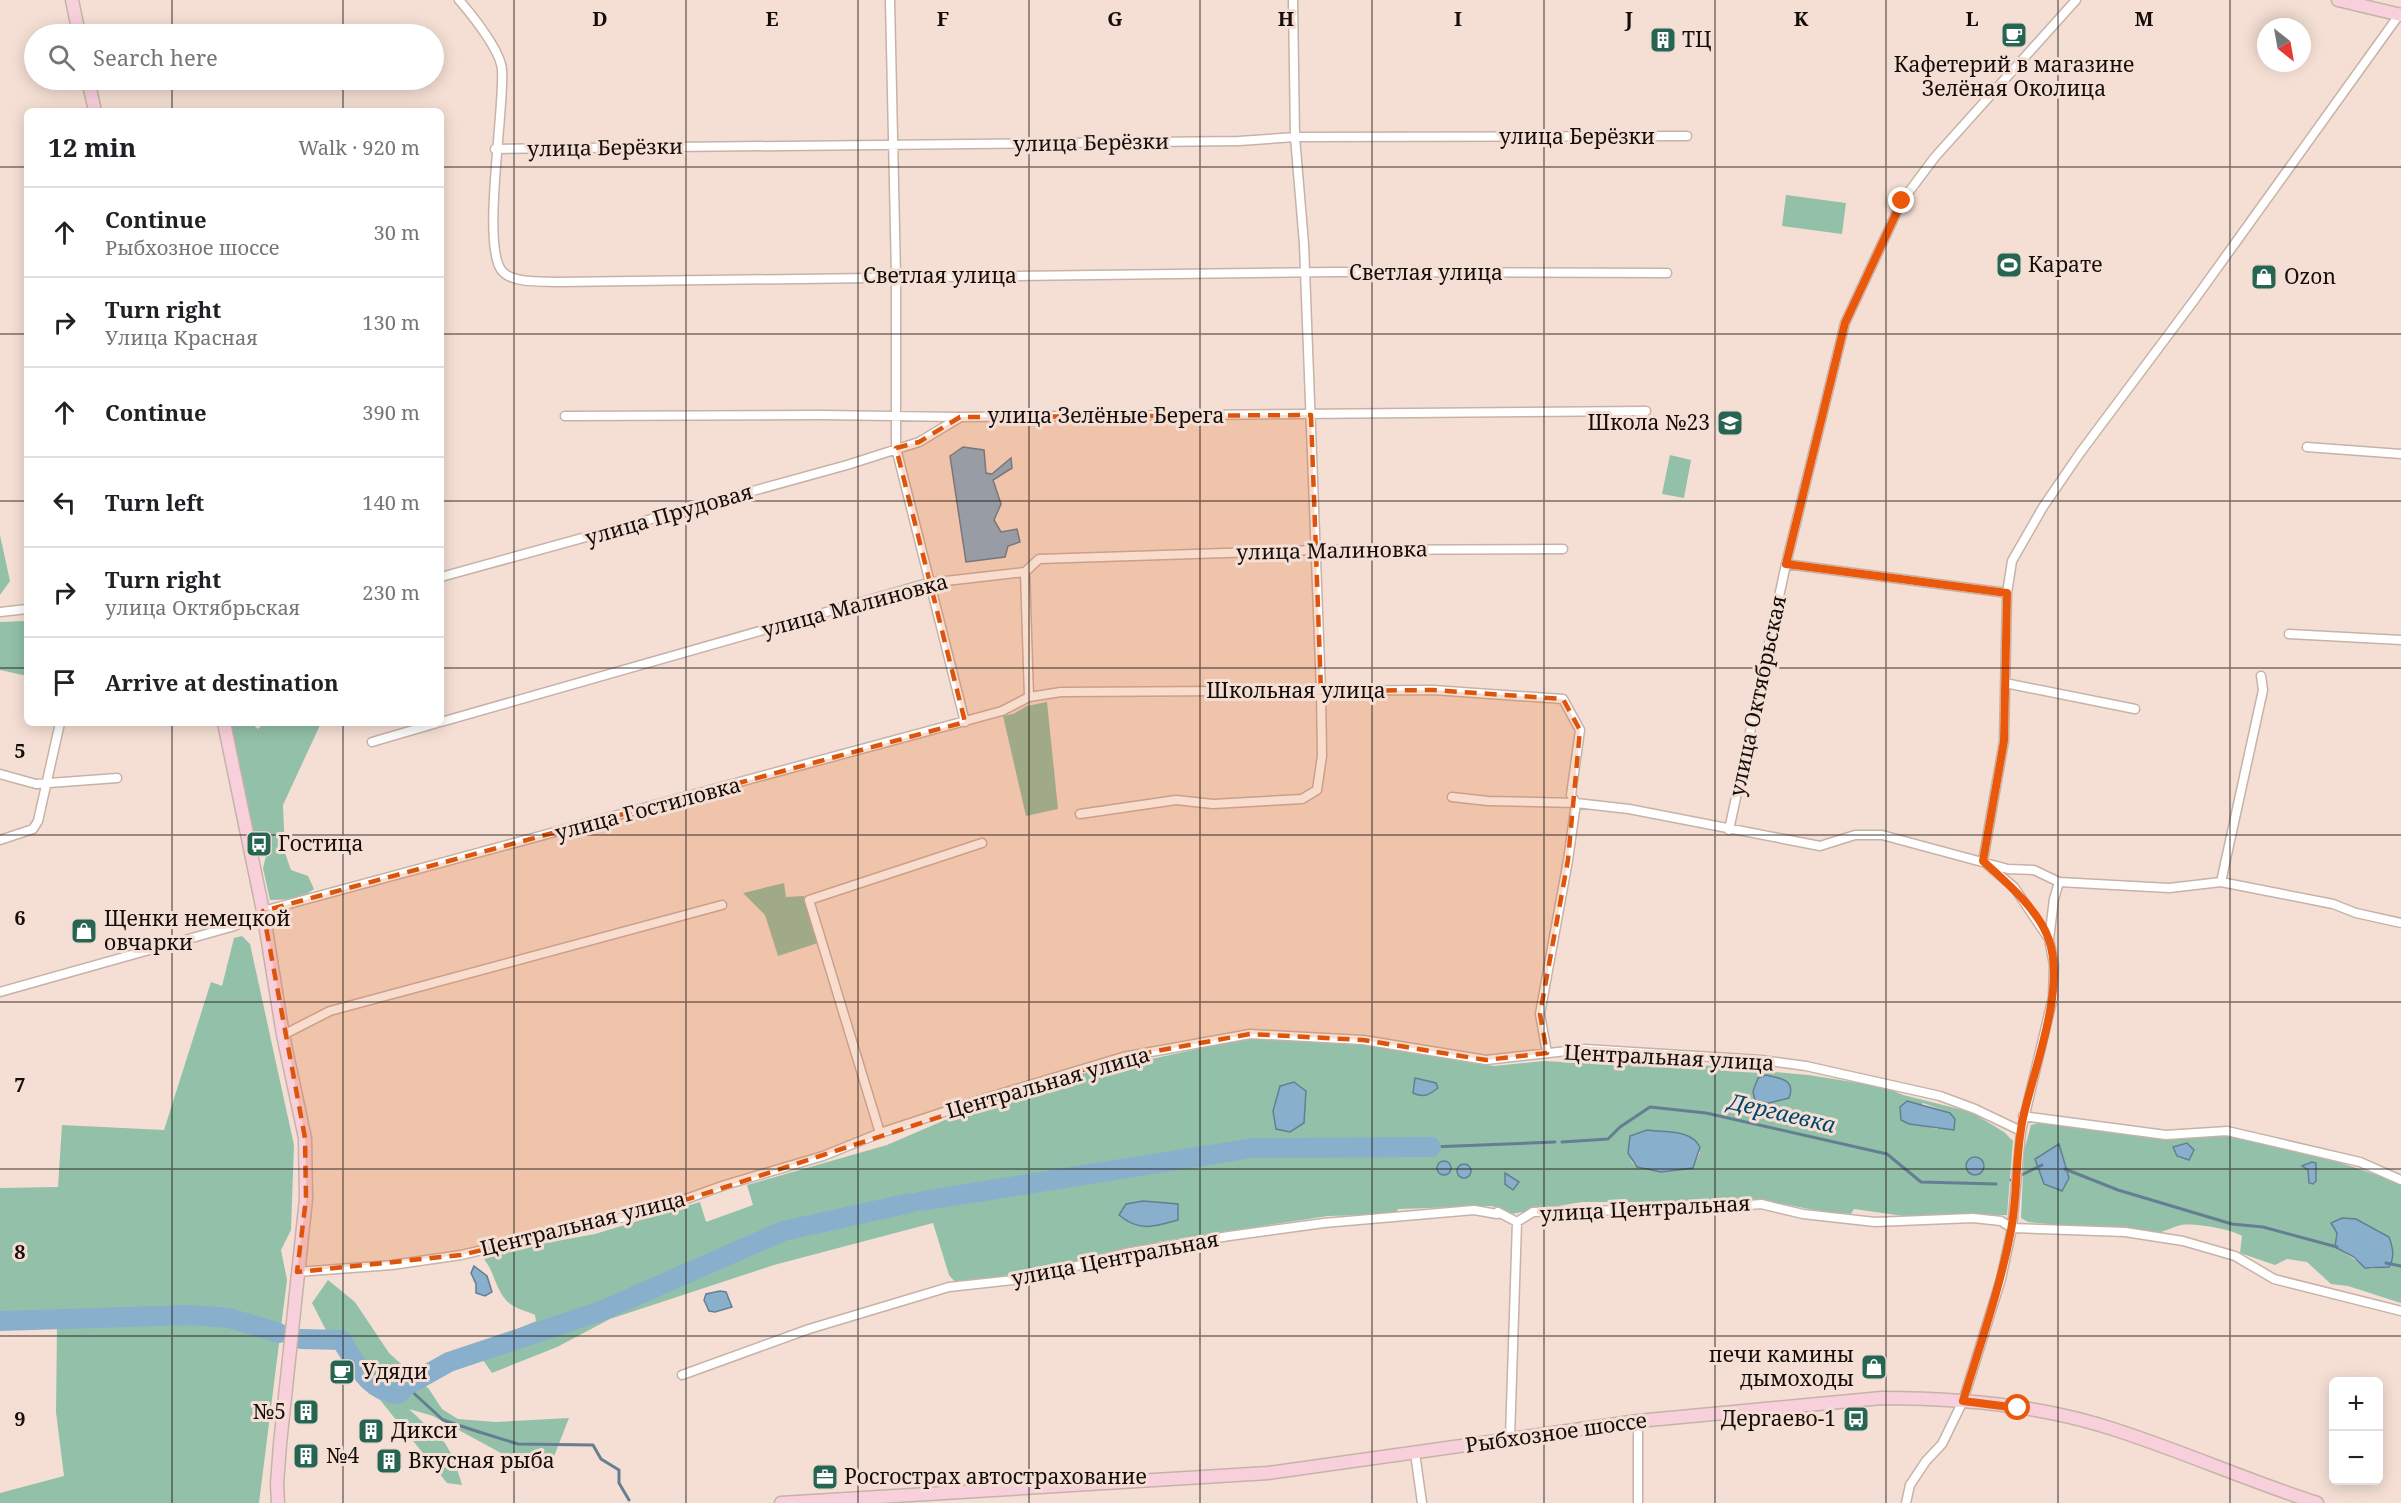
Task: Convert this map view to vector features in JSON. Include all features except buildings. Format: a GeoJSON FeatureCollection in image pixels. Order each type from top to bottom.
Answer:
{"type":"FeatureCollection","features":[{"type":"Feature","properties":{"kind":"main road"},"geometry":{"type":"LineString","coordinates":[[72,0],[77,24]]}},
{"type":"Feature","properties":{"kind":"main road"},"geometry":{"type":"LineString","coordinates":[[2338,0],[2400,15]]}},
{"type":"Feature","properties":{"kind":"main road"},"geometry":{"type":"LineString","coordinates":[[90,90],[94,108]]}},
{"type":"Feature","properties":{"kind":"main road"},"geometry":{"type":"LineString","coordinates":[[225,726],[263,913],[305,1138],[306,1199],[279,1454],[278,1503]]}},
{"type":"Feature","properties":{"kind":"main road","name":"Рыбхозное шоссе"},"geometry":{"type":"LineString","coordinates":[[781,1503],[1268,1473],[1638,1421],[1882,1398],[1963,1401],[2018,1408],[2114,1429],[2317,1503]]}},
{"type":"Feature","properties":{"kind":"street","name":"Светлая улица"},"geometry":{"type":"LineString","coordinates":[[459,0],[482,28],[502,68],[495,149],[496,262],[503,273],[514,278],[559,282],[896,276],[1667,273]]}},
{"type":"Feature","properties":{"kind":"street"},"geometry":{"type":"LineString","coordinates":[[890,0],[896,276],[896,448],[928,583],[965,722]]}},
{"type":"Feature","properties":{"kind":"street"},"geometry":{"type":"LineString","coordinates":[[1080,814],[1176,800],[1213,804],[1308,797],[1317,790],[1320,780],[1321,691],[1311,415],[1295,137],[1293,0]]}},
{"type":"Feature","properties":{"kind":"street","name":"улица Октябрьская"},"geometry":{"type":"LineString","coordinates":[[1729,830],[1786,564],[1845,323],[1902,201],[1935,157],[2076,0]]}},
{"type":"Feature","properties":{"kind":"street"},"geometry":{"type":"LineString","coordinates":[[1983,861],[2004,741],[2007,593],[2012,561],[2043,507],[2400,15]]}},
{"type":"Feature","properties":{"kind":"street","name":"улица Берёзки"},"geometry":{"type":"LineString","coordinates":[[495,149],[1239,141],[1295,137],[1687,136]]}},
{"type":"Feature","properties":{"kind":"street","name":"улица Зелёные Берега"},"geometry":{"type":"LineString","coordinates":[[565,416],[960,417],[1646,411]]}},
{"type":"Feature","properties":{"kind":"street","name":"улица Прудовая"},"geometry":{"type":"LineString","coordinates":[[444,577],[847,465],[919,442],[960,417]]}},
{"type":"Feature","properties":{"kind":"street"},"geometry":{"type":"LineString","coordinates":[[2307,447],[2401,454]]}},
{"type":"Feature","properties":{"kind":"street","name":"улица Малиновка"},"geometry":{"type":"LineString","coordinates":[[444,721],[928,583],[1024,572],[1039,559],[1316,550],[1563,549]]}},
{"type":"Feature","properties":{"kind":"street"},"geometry":{"type":"LineString","coordinates":[[1786,564],[2007,593]]}},
{"type":"Feature","properties":{"kind":"street"},"geometry":{"type":"LineString","coordinates":[[1024,572],[1029,697]]}},
{"type":"Feature","properties":{"kind":"street"},"geometry":{"type":"LineString","coordinates":[[0,612],[24,609]]}},
{"type":"Feature","properties":{"kind":"street"},"geometry":{"type":"LineString","coordinates":[[2289,634],[2401,640]]}},
{"type":"Feature","properties":{"kind":"street"},"geometry":{"type":"LineString","coordinates":[[2221,882],[2263,690],[2261,676]]}},
{"type":"Feature","properties":{"kind":"street"},"geometry":{"type":"LineString","coordinates":[[2005,683],[2135,708]]}},
{"type":"Feature","properties":{"kind":"street","name":"Школьная улица"},"geometry":{"type":"LineString","coordinates":[[1029,697],[1061,692],[1433,690],[1563,699],[1580,730],[1571,795],[1576,803]]}},
{"type":"Feature","properties":{"kind":"street","name":"улица Гостиловка"},"geometry":{"type":"LineString","coordinates":[[0,992],[231,927],[263,913],[965,722],[1002,711],[1029,697]]}},
{"type":"Feature","properties":{"kind":"street"},"geometry":{"type":"LineString","coordinates":[[0,840],[33,829],[38,821],[59,726]]}},
{"type":"Feature","properties":{"kind":"street","name":"улица Малиновка"},"geometry":{"type":"LineString","coordinates":[[372,742],[426,726]]}},
{"type":"Feature","properties":{"kind":"street"},"geometry":{"type":"LineString","coordinates":[[0,774],[36,784],[117,778]]}},
{"type":"Feature","properties":{"kind":"street"},"geometry":{"type":"LineString","coordinates":[[1452,796],[1488,801],[1576,803],[1629,809],[1820,846],[1856,835],[1882,835],[2008,868],[2034,870],[2059,882],[2169,888],[2221,882],[2333,904],[2356,914],[2401,923]]}},
{"type":"Feature","properties":{"kind":"street"},"geometry":{"type":"LineString","coordinates":[[1547,1053],[1540,1014],[1560,915],[1576,803]]}},
{"type":"Feature","properties":{"kind":"street"},"geometry":{"type":"LineString","coordinates":[[880,1133],[809,900],[981,843]]}},
{"type":"Feature","properties":{"kind":"street"},"geometry":{"type":"LineString","coordinates":[[1983,861],[2014,887],[2049,939]]}},
{"type":"Feature","properties":{"kind":"street"},"geometry":{"type":"LineString","coordinates":[[1906,1503],[1910,1485],[1926,1461],[1942,1444],[1963,1401],[2001,1279],[2012,1228],[2021,1131],[2053,997],[2054,965],[2049,939],[2054,899],[2059,882]]}},
{"type":"Feature","properties":{"kind":"street"},"geometry":{"type":"LineString","coordinates":[[284,1035],[330,1011],[722,905]]}},
{"type":"Feature","properties":{"kind":"street","name":"Центральная улица"},"geometry":{"type":"LineString","coordinates":[[297,1272],[392,1265],[461,1255],[655,1210],[725,1185],[823,1156],[880,1133],[1124,1057],[1250,1034],[1363,1040],[1486,1060],[1585,1049],[1761,1060],[1806,1066],[1940,1096],[2003,1121],[2021,1131]]}},
{"type":"Feature","properties":{"kind":"street"},"geometry":{"type":"LineString","coordinates":[[2024,1116],[2166,1135],[2228,1131],[2360,1162],[2401,1180]]}},
{"type":"Feature","properties":{"kind":"street","name":"улица Центральная"},"geometry":{"type":"LineString","coordinates":[[682,1375],[808,1329],[949,1287],[1031,1278],[1126,1253],[1324,1223],[1474,1210],[1497,1214],[1498,1212],[1517,1222],[1533,1212],[1717,1208],[1761,1204],[1803,1214],[1875,1222],[1973,1218],[2001,1221],[2012,1228],[2126,1232],[2183,1241],[2235,1256],[2274,1279],[2401,1311]]}},
{"type":"Feature","properties":{"kind":"street"},"geometry":{"type":"LineString","coordinates":[[1510,1438],[1517,1222]]}},
{"type":"Feature","properties":{"kind":"street"},"geometry":{"type":"LineString","coordinates":[[1638,1421],[1638,1503]]}},
{"type":"Feature","properties":{"kind":"street"},"geometry":{"type":"LineString","coordinates":[[1415,1453],[1422,1503]]}},
{"type":"Feature","properties":{"kind":"highlighted area"},"geometry":{"type":"Polygon","coordinates":[[[1311,415],[1321,691],[1433,690],[1563,699],[1580,730],[1568,860],[1540,1014],[1547,1053],[1486,1060],[1363,1040],[1250,1034],[1123,1057],[655,1210],[461,1255],[297,1272],[306,1199],[305,1138],[263,911],[965,722],[896,448],[919,442],[960,417],[1311,415]]]}},
{"type":"Feature","properties":{"kind":"green space"},"geometry":{"type":"Polygon","coordinates":[[[1786,195],[1846,203],[1842,234],[1782,226],[1786,195]]]}},
{"type":"Feature","properties":{"kind":"green space"},"geometry":{"type":"Polygon","coordinates":[[[1670,455],[1691,460],[1684,498],[1662,494],[1670,455]]]}},
{"type":"Feature","properties":{"kind":"green space"},"geometry":{"type":"Polygon","coordinates":[[[0,535],[10,581],[0,595],[0,535]]]}},
{"type":"Feature","properties":{"kind":"green space"},"geometry":{"type":"Polygon","coordinates":[[[24,621],[24,675],[0,670],[0,622],[24,621]]]}},
{"type":"Feature","properties":{"kind":"green space"},"geometry":{"type":"Polygon","coordinates":[[[1047,702],[1058,809],[1026,816],[1003,716],[1013,714],[1027,706],[1047,702]]]}},
{"type":"Feature","properties":{"kind":"green space"},"geometry":{"type":"Polygon","coordinates":[[[230,726],[254,726],[258,729],[261,726],[320,726],[283,805],[285,853],[291,870],[308,876],[314,889],[299,899],[270,900],[263,868],[266,856],[262,838],[255,838],[230,726]]]}},
{"type":"Feature","properties":{"kind":"green space"},"geometry":{"type":"Polygon","coordinates":[[[784,883],[786,897],[804,896],[818,943],[778,956],[765,915],[743,893],[784,883]]]}},
{"type":"Feature","properties":{"kind":"green space"},"geometry":{"type":"Polygon","coordinates":[[[242,936],[250,944],[294,1145],[291,1230],[281,1250],[287,1280],[259,1503],[0,1503],[0,1493],[64,1476],[56,1412],[57,1327],[0,1330],[0,1188],[58,1187],[62,1125],[164,1130],[211,982],[222,986],[234,938],[242,936]]]}},
{"type":"Feature","properties":{"kind":"green space"},"geometry":{"type":"Polygon","coordinates":[[[1254,1037],[1319,1037],[1494,1066],[1544,1061],[1579,1063],[1648,1060],[1808,1075],[1885,1087],[1903,1095],[1971,1112],[2004,1132],[2013,1141],[2007,1215],[1911,1217],[1854,1209],[1851,1214],[1820,1211],[1768,1201],[1744,1200],[1686,1207],[1650,1202],[1582,1202],[1511,1214],[1492,1206],[1398,1209],[1396,1214],[1328,1216],[1157,1242],[1156,1245],[1056,1267],[956,1283],[949,1275],[933,1223],[774,1265],[610,1319],[557,1347],[492,1373],[474,1347],[536,1321],[535,1315],[515,1307],[504,1298],[489,1266],[480,1255],[595,1234],[700,1202],[706,1222],[753,1205],[747,1185],[887,1145],[996,1098],[1067,1077],[1254,1037]],[[1923,1103],[1901,1120],[1937,1129],[1950,1113],[1923,1103]],[[1647,1130],[1630,1136],[1630,1158],[1635,1165],[1650,1171],[1693,1168],[1700,1152],[1666,1133],[1647,1130]]]}},
{"type":"Feature","properties":{"kind":"green space"},"geometry":{"type":"Polygon","coordinates":[[[2042,1122],[2163,1137],[2191,1138],[2228,1134],[2332,1160],[2401,1183],[2401,1303],[2348,1286],[2331,1284],[2307,1262],[2287,1259],[2275,1265],[2240,1253],[2242,1236],[2221,1229],[2181,1225],[2154,1234],[2028,1222],[2021,1218],[2024,1151],[2031,1125],[2042,1122]],[[2347,1218],[2332,1226],[2337,1233],[2335,1247],[2370,1269],[2388,1267],[2361,1222],[2347,1218]]]}},
{"type":"Feature","properties":{"kind":"green space"},"geometry":{"type":"Polygon","coordinates":[[[328,1280],[355,1302],[389,1353],[429,1389],[442,1409],[458,1419],[496,1422],[569,1418],[551,1464],[534,1471],[433,1416],[409,1409],[445,1443],[454,1459],[462,1485],[447,1483],[330,1338],[312,1303],[328,1280]]]}},
{"type":"Feature","properties":{"kind":"water"},"geometry":{"type":"Polygon","coordinates":[[[963,447],[984,450],[986,473],[992,474],[1011,458],[1012,468],[993,480],[1001,504],[994,520],[1001,532],[1017,529],[1020,542],[1008,546],[1005,557],[966,562],[950,456],[963,447]]]}},
{"type":"Feature","properties":{"kind":"water"},"geometry":{"type":"Polygon","coordinates":[[[1766,1075],[1782,1079],[1789,1084],[1791,1092],[1789,1098],[1769,1103],[1755,1101],[1753,1091],[1758,1078],[1766,1075]]]}},
{"type":"Feature","properties":{"kind":"water"},"geometry":{"type":"Polygon","coordinates":[[[1415,1078],[1436,1083],[1438,1088],[1426,1095],[1413,1093],[1415,1078]]]}},
{"type":"Feature","properties":{"kind":"water"},"geometry":{"type":"Polygon","coordinates":[[[1294,1082],[1306,1091],[1304,1123],[1290,1132],[1276,1129],[1273,1111],[1280,1086],[1294,1082]]]}},
{"type":"Feature","properties":{"kind":"water"},"geometry":{"type":"Polygon","coordinates":[[[1907,1101],[1950,1113],[1955,1119],[1954,1130],[1909,1124],[1901,1120],[1900,1107],[1907,1101]]]}},
{"type":"Feature","properties":{"kind":"water"},"geometry":{"type":"Polygon","coordinates":[[[1647,1130],[1677,1133],[1696,1141],[1700,1147],[1693,1168],[1661,1172],[1637,1167],[1628,1153],[1630,1136],[1647,1130]]]}},
{"type":"Feature","properties":{"kind":"water"},"geometry":{"type":"Polygon","coordinates":[[[2187,1143],[2194,1150],[2189,1160],[2177,1156],[2173,1147],[2187,1143]]]}},
{"type":"Feature","properties":{"kind":"water"},"geometry":{"type":"Polygon","coordinates":[[[2059,1144],[2069,1178],[2062,1191],[2044,1184],[2035,1159],[2059,1144]]]}},
{"type":"Feature","properties":{"kind":"water"},"geometry":{"type":"Polygon","coordinates":[[[1975,1157],[1981,1160],[1984,1166],[1981,1172],[1975,1175],[1969,1172],[1966,1166],[1969,1160],[1975,1157]]]}},
{"type":"Feature","properties":{"kind":"water"},"geometry":{"type":"Polygon","coordinates":[[[1441,1161],[1447,1161],[1451,1168],[1447,1175],[1441,1175],[1437,1171],[1437,1165],[1441,1161]]]}},
{"type":"Feature","properties":{"kind":"water"},"geometry":{"type":"Polygon","coordinates":[[[2312,1162],[2316,1163],[2316,1181],[2313,1184],[2309,1183],[2308,1170],[2302,1166],[2312,1162]]]}},
{"type":"Feature","properties":{"kind":"water"},"geometry":{"type":"Polygon","coordinates":[[[1464,1164],[1469,1166],[1471,1171],[1469,1176],[1464,1178],[1459,1176],[1457,1171],[1459,1166],[1464,1164]]]}},
{"type":"Feature","properties":{"kind":"water"},"geometry":{"type":"Polygon","coordinates":[[[1505,1173],[1519,1182],[1513,1190],[1505,1184],[1505,1173]]]}},
{"type":"Feature","properties":{"kind":"water"},"geometry":{"type":"Polygon","coordinates":[[[1143,1201],[1178,1204],[1178,1220],[1161,1225],[1140,1226],[1119,1215],[1126,1204],[1143,1201]]]}},
{"type":"Feature","properties":{"kind":"water"},"geometry":{"type":"Polygon","coordinates":[[[2342,1218],[2356,1219],[2389,1237],[2393,1252],[2389,1267],[2365,1268],[2354,1257],[2335,1247],[2337,1233],[2331,1223],[2342,1218]]]}},
{"type":"Feature","properties":{"kind":"water"},"geometry":{"type":"Polygon","coordinates":[[[474,1266],[487,1276],[492,1292],[485,1296],[476,1293],[476,1284],[471,1273],[474,1266]]]}},
{"type":"Feature","properties":{"kind":"water"},"geometry":{"type":"Polygon","coordinates":[[[726,1292],[732,1307],[715,1312],[709,1311],[704,1300],[706,1294],[726,1292]]]}},
{"type":"Feature","properties":{"kind":"waterway","name":"Дергаевка"},"geometry":{"type":"LineString","coordinates":[[1562,1142],[1608,1139],[1620,1127],[1650,1107],[1706,1113],[1887,1154],[1921,1182],[1996,1184]]}},
{"type":"Feature","properties":{"kind":"waterway","name":"Дергаевка"},"geometry":{"type":"LineString","coordinates":[[1431,1147],[1555,1142]]}},
{"type":"Feature","properties":{"kind":"waterway"},"geometry":{"type":"LineString","coordinates":[[922,1201],[1253,1148],[1431,1147]]}},
{"type":"Feature","properties":{"kind":"waterway","name":"Дергаевка"},"geometry":{"type":"LineString","coordinates":[[2011,1180],[2042,1165]]}},
{"type":"Feature","properties":{"kind":"waterway"},"geometry":{"type":"LineString","coordinates":[[2065,1169],[2118,1190],[2232,1224],[2263,1227],[2337,1247]]}},
{"type":"Feature","properties":{"kind":"waterway"},"geometry":{"type":"LineString","coordinates":[[301,1339],[341,1340],[358,1367],[371,1382],[378,1388],[398,1394],[406,1386],[449,1362],[601,1311],[783,1231],[910,1203]]}},
{"type":"Feature","properties":{"kind":"waterway"},"geometry":{"type":"LineString","coordinates":[[2386,1263],[2401,1266]]}},
{"type":"Feature","properties":{"kind":"waterway"},"geometry":{"type":"LineString","coordinates":[[0,1321],[190,1315],[229,1318],[279,1333]]}},
{"type":"Feature","properties":{"kind":"waterway"},"geometry":{"type":"LineString","coordinates":[[406,1386],[443,1420],[476,1431],[518,1444],[593,1445],[601,1459],[619,1470],[619,1483],[629,1500]]}},
{"type":"Feature","properties":{"kind":"place","name":"Кафетерий в магазине Зелёная Околица"},"geometry":{"type":"Point","coordinates":[2014,35]}},
{"type":"Feature","properties":{"kind":"place","name":"ТЦ"},"geometry":{"type":"Point","coordinates":[1663,40]}},
{"type":"Feature","properties":{"kind":"place","name":"Карате"},"geometry":{"type":"Point","coordinates":[2009,265]}},
{"type":"Feature","properties":{"kind":"place","name":"Ozon"},"geometry":{"type":"Point","coordinates":[2264,277]}},
{"type":"Feature","properties":{"kind":"place","name":"Школа №23"},"geometry":{"type":"Point","coordinates":[1730,423]}},
{"type":"Feature","properties":{"kind":"place","name":"Гостица"},"geometry":{"type":"Point","coordinates":[259,844]}},
{"type":"Feature","properties":{"kind":"place","name":"Щенки немецкой овчарки"},"geometry":{"type":"Point","coordinates":[84,931]}},
{"type":"Feature","properties":{"kind":"place","name":"печи камины дымоходы"},"geometry":{"type":"Point","coordinates":[1874,1367]}},
{"type":"Feature","properties":{"kind":"place","name":"Удяди"},"geometry":{"type":"Point","coordinates":[342,1372]}},
{"type":"Feature","properties":{"kind":"place","name":"№5"},"geometry":{"type":"Point","coordinates":[306,1412]}},
{"type":"Feature","properties":{"kind":"place","name":"Дергаево-1"},"geometry":{"type":"Point","coordinates":[1856,1419]}},
{"type":"Feature","properties":{"kind":"place","name":"Дикси"},"geometry":{"type":"Point","coordinates":[371,1431]}},
{"type":"Feature","properties":{"kind":"place","name":"№4"},"geometry":{"type":"Point","coordinates":[306,1456]}},
{"type":"Feature","properties":{"kind":"place","name":"Вкусная рыба"},"geometry":{"type":"Point","coordinates":[389,1461]}},
{"type":"Feature","properties":{"kind":"place","name":"Росгострах автострахование"},"geometry":{"type":"Point","coordinates":[825,1477]}},
{"type":"Feature","properties":{"kind":"route"},"geometry":{"type":"LineString","coordinates":[[1902,201],[1845,323],[1786,564],[2007,593],[2004,741],[1983,861],[2014,887],[2049,939],[2054,965],[2053,997],[2021,1131],[2012,1228],[2001,1279],[1963,1401],[2018,1408]]}}]}
